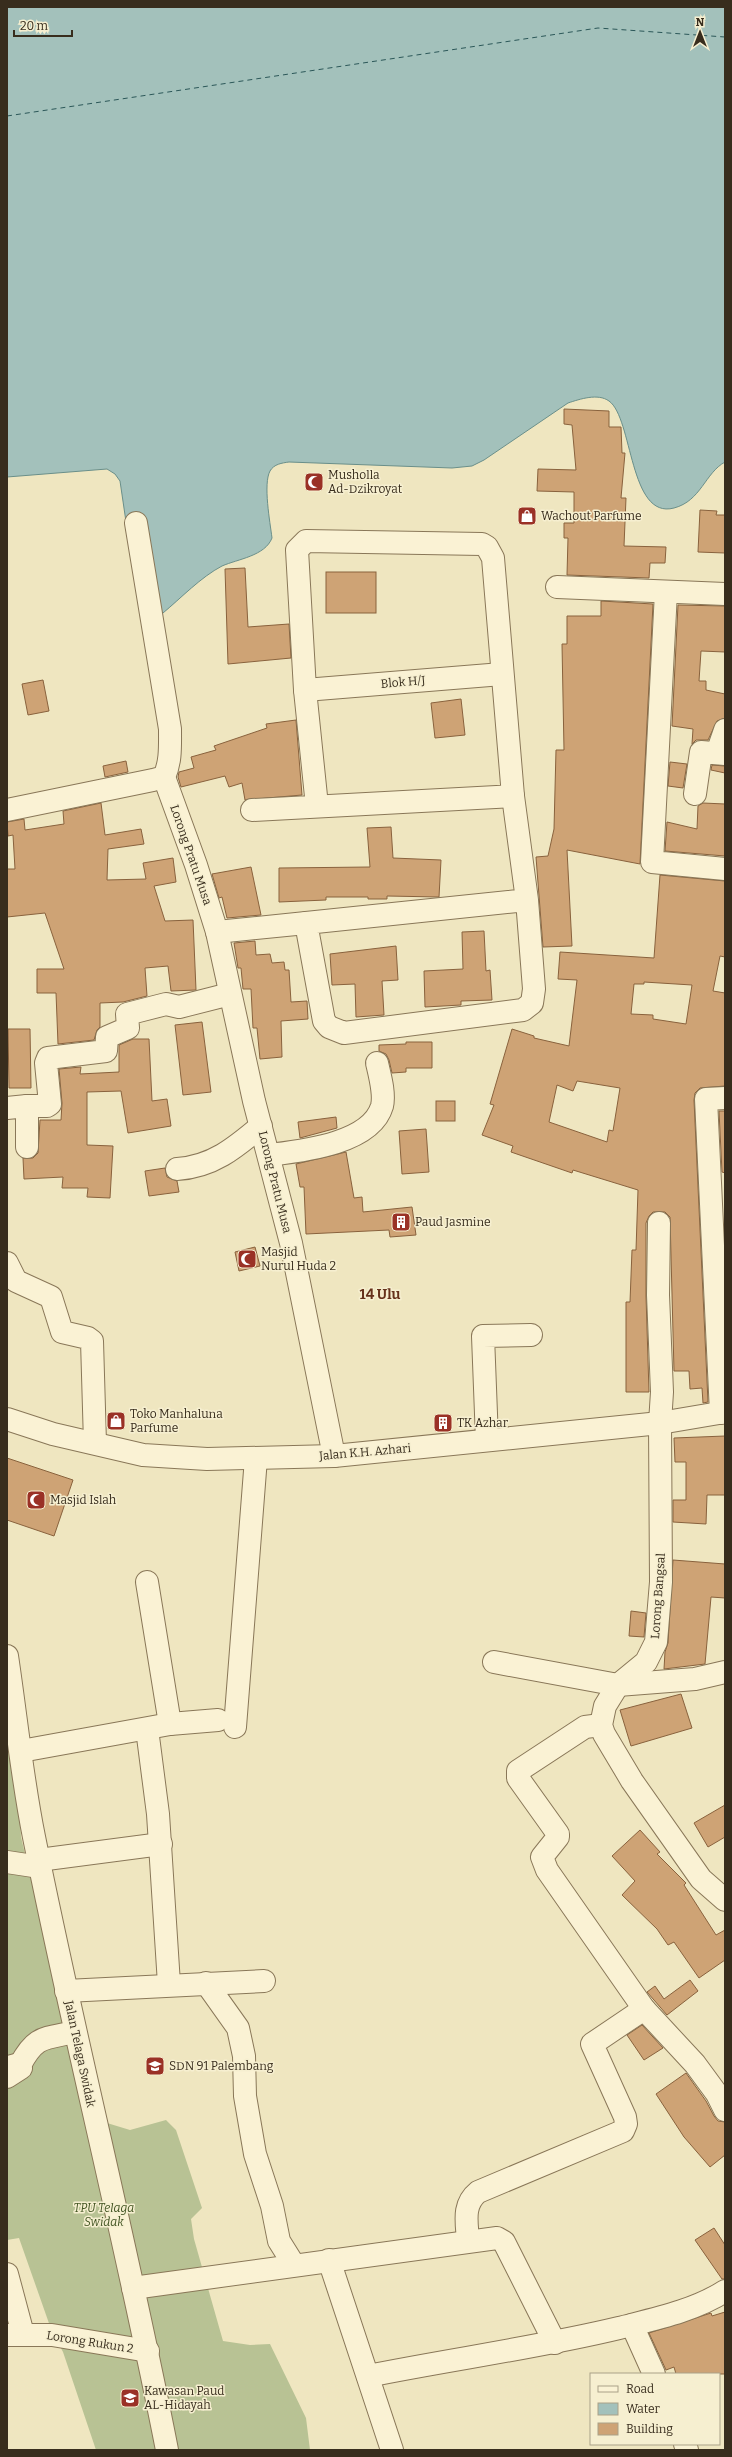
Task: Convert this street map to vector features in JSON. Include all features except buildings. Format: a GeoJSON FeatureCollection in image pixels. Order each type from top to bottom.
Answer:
{"type":"FeatureCollection","features":[{"type":"Feature","properties":{"kind":"street"},"geometry":{"type":"LineString","coordinates":[[7,810],[164,777],[170,758],[170,729],[136,523]]}},
{"type":"Feature","properties":{"kind":"street"},"geometry":{"type":"LineString","coordinates":[[306,923],[324,1021],[329,1027],[344,1033],[523,1010],[532,1003],[534,989],[527,900],[513,796],[493,558],[487,547],[482,544],[306,541],[301,545],[296,556],[304,690],[317,806]]}},
{"type":"Feature","properties":{"kind":"street"},"geometry":{"type":"LineString","coordinates":[[557,587],[725,594]]}},
{"type":"Feature","properties":{"kind":"street"},"geometry":{"type":"LineString","coordinates":[[666,592],[652,862],[725,869]]}},
{"type":"Feature","properties":{"kind":"street","name":"Blok H/J"},"geometry":{"type":"LineString","coordinates":[[304,690],[502,674]]}},
{"type":"Feature","properties":{"kind":"street"},"geometry":{"type":"LineString","coordinates":[[695,794],[701,752],[721,754],[725,730]]}},
{"type":"Feature","properties":{"kind":"street","name":"Lorong Pratu Musa"},"geometry":{"type":"LineString","coordinates":[[164,777],[196,865],[217,932],[261,1126],[291,1242],[334,1456]]}},
{"type":"Feature","properties":{"kind":"street"},"geometry":{"type":"LineString","coordinates":[[252,810],[513,796]]}},
{"type":"Feature","properties":{"kind":"street"},"geometry":{"type":"LineString","coordinates":[[217,932],[527,900]]}},
{"type":"Feature","properties":{"kind":"street"},"geometry":{"type":"LineString","coordinates":[[27,1147],[17,1107],[47,1106],[50,1104],[46,1064],[48,1058],[106,1051],[107,1037],[128,1028],[127,1014],[166,1004],[179,1007],[230,994]]}},
{"type":"Feature","properties":{"kind":"street"},"geometry":{"type":"LineString","coordinates":[[268,1155],[334,1143],[357,1134],[371,1123],[379,1114],[382,1104],[378,1064]]}},
{"type":"Feature","properties":{"kind":"street"},"geometry":{"type":"LineString","coordinates":[[723,1412],[706,1099],[725,1098]]}},
{"type":"Feature","properties":{"kind":"street"},"geometry":{"type":"LineString","coordinates":[[177,1169],[203,1166],[224,1154],[261,1126]]}},
{"type":"Feature","properties":{"kind":"street","name":"Lorong Bangsal"},"geometry":{"type":"LineString","coordinates":[[601,1725],[605,1706],[618,1685],[646,1662],[656,1642],[661,1582],[660,1423],[662,1392],[658,1295],[659,1223]]}},
{"type":"Feature","properties":{"kind":"street"},"geometry":{"type":"LineString","coordinates":[[7,1263],[16,1281],[51,1296],[62,1332],[88,1338],[92,1341],[95,1443]]}},
{"type":"Feature","properties":{"kind":"street"},"geometry":{"type":"LineString","coordinates":[[487,1440],[483,1336],[531,1335]]}},
{"type":"Feature","properties":{"kind":"street","name":"Jalan K.H. Azhari"},"geometry":{"type":"LineString","coordinates":[[7,1419],[54,1434],[143,1455],[207,1459],[334,1456],[660,1423],[723,1412]]}},
{"type":"Feature","properties":{"kind":"street"},"geometry":{"type":"LineString","coordinates":[[21,1751],[170,1724],[226,1723],[256,1458]]}},
{"type":"Feature","properties":{"kind":"street"},"geometry":{"type":"LineString","coordinates":[[147,1582],[170,1724]]}},
{"type":"Feature","properties":{"kind":"street","name":"Jalan Telaga Swidak"},"geometry":{"type":"LineString","coordinates":[[7,1656],[39,1864],[75,2032],[148,2351],[168,2450]]}},
{"type":"Feature","properties":{"kind":"street"},"geometry":{"type":"LineString","coordinates":[[494,1662],[618,1685],[695,1679],[725,1672]]}},
{"type":"Feature","properties":{"kind":"street"},"geometry":{"type":"LineString","coordinates":[[725,1900],[701,1879],[632,1781],[601,1725],[593,1725],[572,1735],[519,1768],[517,1774],[558,1834],[558,1837],[542,1857],[547,1870],[644,2009],[695,2064],[717,2094],[725,2110]]}},
{"type":"Feature","properties":{"kind":"street"},"geometry":{"type":"LineString","coordinates":[[147,1729],[160,1844],[169,1984]]}},
{"type":"Feature","properties":{"kind":"street"},"geometry":{"type":"LineString","coordinates":[[7,1862],[39,1864],[160,1844]]}},
{"type":"Feature","properties":{"kind":"street"},"geometry":{"type":"LineString","coordinates":[[66,1991],[169,1984],[264,1981]]}},
{"type":"Feature","properties":{"kind":"street"},"geometry":{"type":"LineString","coordinates":[[206,1983],[238,2028],[244,2056],[245,2096],[255,2154],[272,2206],[279,2241],[294,2265]]}},
{"type":"Feature","properties":{"kind":"street"},"geometry":{"type":"LineString","coordinates":[[468,2241],[466,2213],[472,2197],[478,2192],[623,2131],[626,2124],[625,2117],[592,2044],[593,2041],[644,2009]]}},
{"type":"Feature","properties":{"kind":"street"},"geometry":{"type":"LineString","coordinates":[[11,2070],[36,2042],[75,2032]]}},
{"type":"Feature","properties":{"kind":"street"},"geometry":{"type":"LineString","coordinates":[[133,2288],[491,2237],[504,2242],[555,2344]]}},
{"type":"Feature","properties":{"kind":"street"},"geometry":{"type":"LineString","coordinates":[[329,2260],[392,2450]]}},
{"type":"Feature","properties":{"kind":"street"},"geometry":{"type":"LineString","coordinates":[[7,2274],[15,2335]]}},
{"type":"Feature","properties":{"kind":"street"},"geometry":{"type":"LineString","coordinates":[[368,2376],[451,2359],[555,2344],[679,2312],[725,2291]]}},
{"type":"Feature","properties":{"kind":"street"},"geometry":{"type":"LineString","coordinates":[[632,2325],[654,2373]]}},
{"type":"Feature","properties":{"kind":"street","name":"Lorong Rukun 2"},"geometry":{"type":"LineString","coordinates":[[15,2335],[68,2337],[148,2351]]}},
{"type":"Feature","properties":{"kind":"green space","name":"TPU Telaga Swidak"},"geometry":{"type":"Polygon","coordinates":[[[7,1703],[17,1769],[21,1837],[89,2124],[107,2123],[130,2130],[166,2120],[176,2130],[202,2208],[191,2219],[194,2239],[223,2341],[250,2345],[270,2344],[306,2418],[310,2450],[96,2450],[63,2352],[51,2329],[19,2238],[7,2240],[7,2086],[13,2054],[7,2056],[7,1703]]]}},
{"type":"Feature","properties":{"kind":"water"},"geometry":{"type":"Polygon","coordinates":[[[7,7],[725,7],[725,462],[712,473],[691,499],[674,508],[659,508],[648,499],[640,484],[617,411],[609,401],[600,397],[594,397],[583,398],[568,403],[484,460],[472,466],[452,468],[289,462],[281,463],[276,465],[270,471],[268,477],[267,494],[272,538],[268,544],[257,553],[222,566],[214,571],[163,613],[154,618],[129,542],[120,481],[115,474],[107,469],[7,477],[7,7]]]}},
{"type":"Feature","properties":{"kind":"ferry route"},"geometry":{"type":"LineString","coordinates":[[7,116],[598,28],[725,37]]}},
{"type":"Feature","properties":{"kind":"place","name":"Musholla Ad-Dzikroyat"},"geometry":{"type":"Point","coordinates":[314,482]}},
{"type":"Feature","properties":{"kind":"place","name":"Wachout Parfume"},"geometry":{"type":"Point","coordinates":[527,516]}},
{"type":"Feature","properties":{"kind":"place","name":"Paud Jasmine"},"geometry":{"type":"Point","coordinates":[401,1222]}},
{"type":"Feature","properties":{"kind":"place","name":"Masjid Nurul Huda 2"},"geometry":{"type":"Point","coordinates":[247,1259]}},
{"type":"Feature","properties":{"kind":"place","name":"Toko Manhaluna Parfume"},"geometry":{"type":"Point","coordinates":[116,1421]}},
{"type":"Feature","properties":{"kind":"place","name":"TK Azhar"},"geometry":{"type":"Point","coordinates":[443,1423]}},
{"type":"Feature","properties":{"kind":"place","name":"Masjid Islah"},"geometry":{"type":"Point","coordinates":[36,1500]}},
{"type":"Feature","properties":{"kind":"place","name":"SDN 91 Palembang"},"geometry":{"type":"Point","coordinates":[155,2066]}},
{"type":"Feature","properties":{"kind":"place","name":"Kawasan Paud AL-Hidayah"},"geometry":{"type":"Point","coordinates":[130,2398]}},
{"type":"Feature","properties":{"kind":"district","name":"14 Ulu"},"geometry":{"type":"Point","coordinates":[380,1294]}}]}
